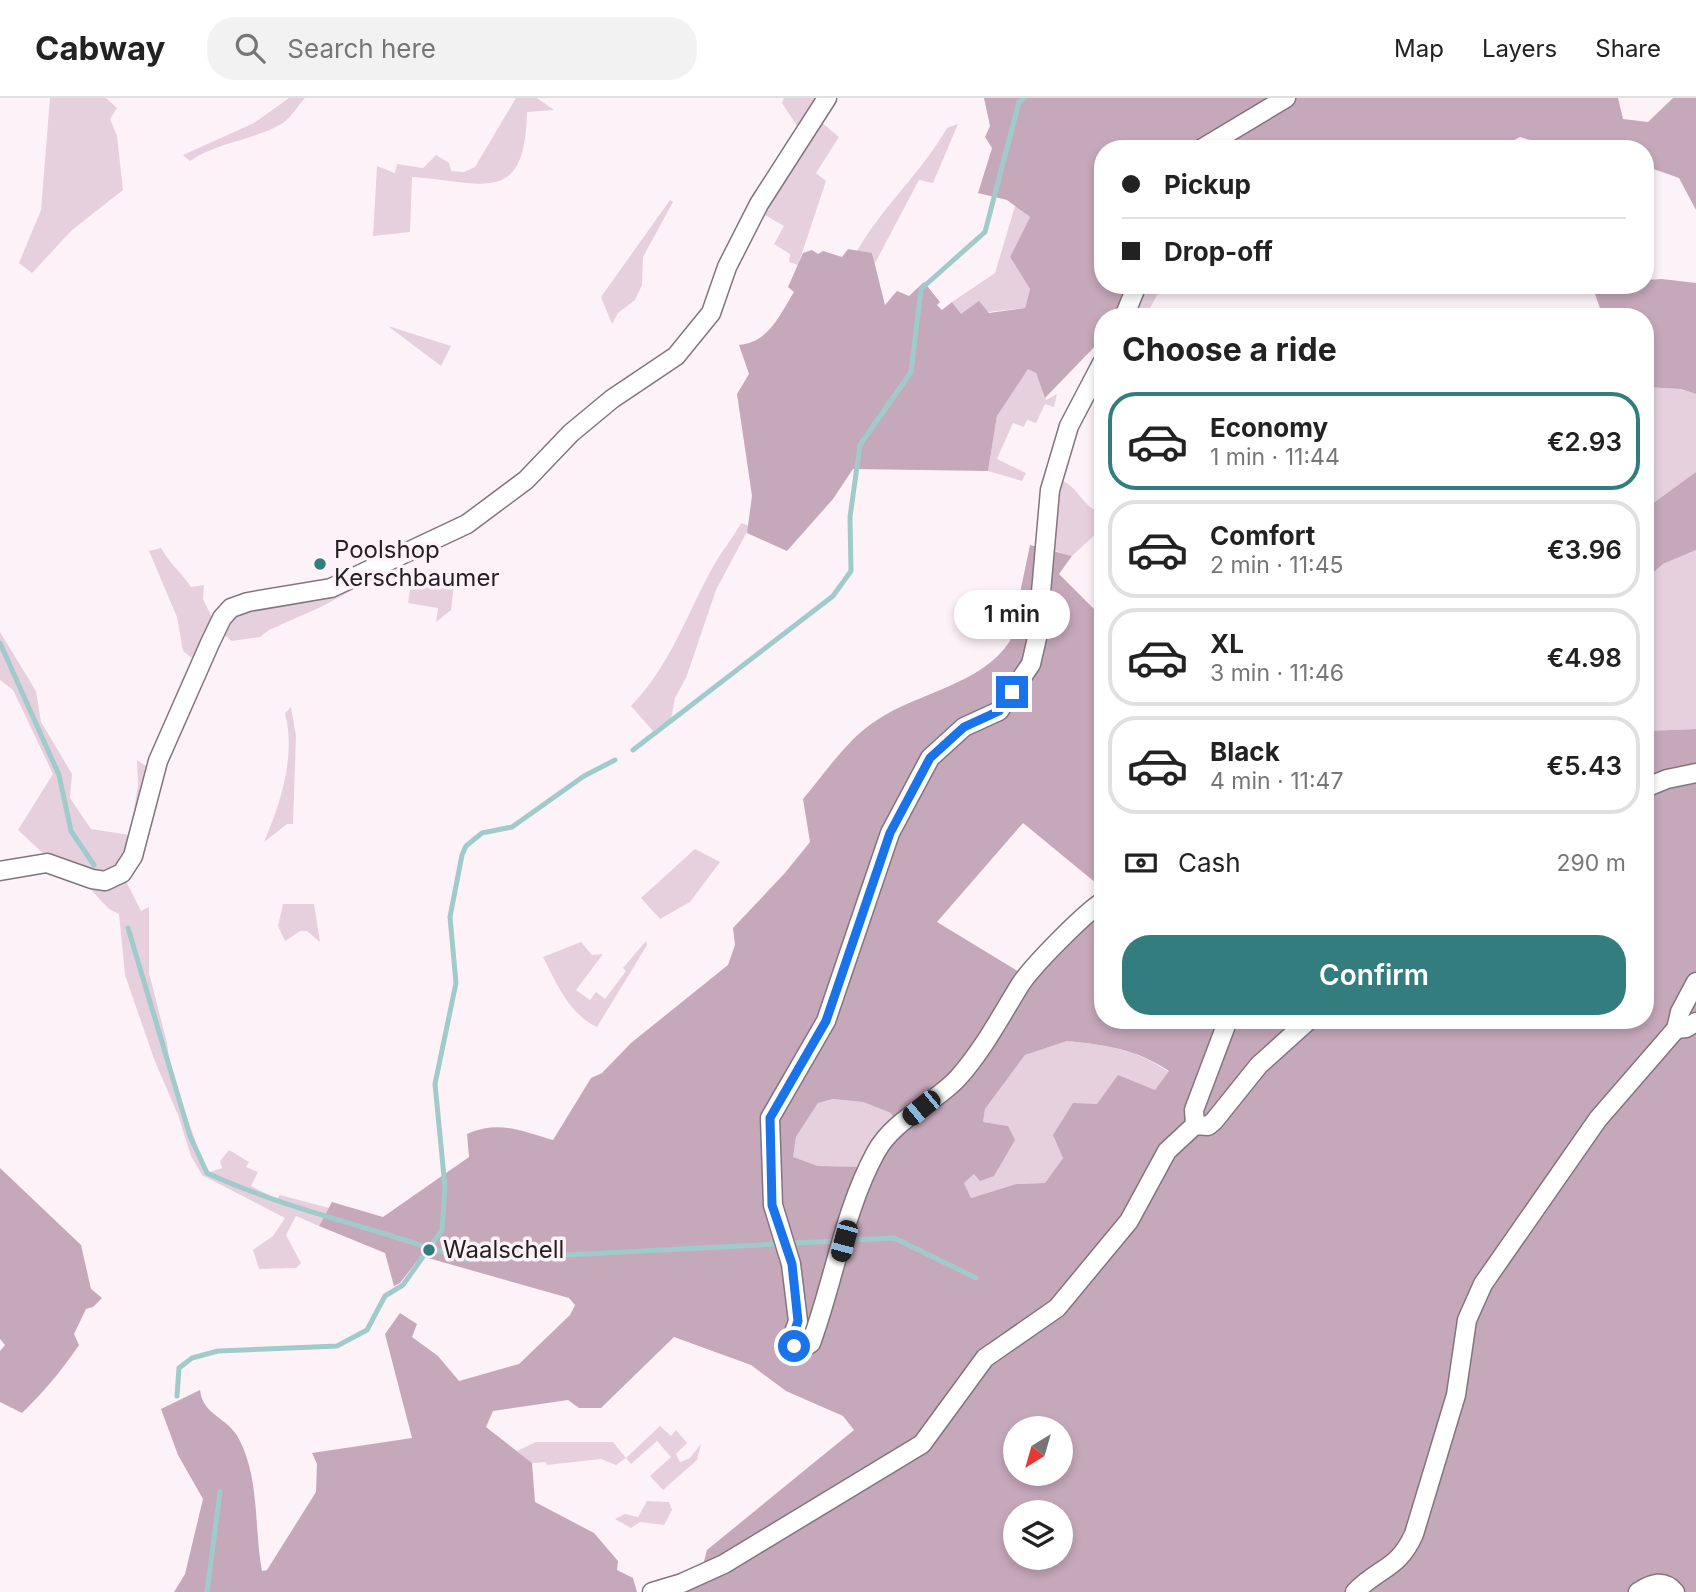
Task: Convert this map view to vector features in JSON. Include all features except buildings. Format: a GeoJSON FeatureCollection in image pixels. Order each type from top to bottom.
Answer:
{"type":"FeatureCollection","features":[{"type":"Feature","properties":{"kind":"street"},"geometry":{"type":"LineString","coordinates":[[0,871],[47,863],[105,881],[122,873],[133,856],[158,761],[210,643],[222,618],[231,608],[248,602],[331,588],[467,524],[526,480],[571,433],[612,399],[676,356],[711,313],[727,267],[758,204],[827,98]]}},
{"type":"Feature","properties":{"kind":"street"},"geometry":{"type":"LineString","coordinates":[[1216,140],[1286,98]]}},
{"type":"Feature","properties":{"kind":"street"},"geometry":{"type":"LineString","coordinates":[[1094,378],[1069,426],[1050,490],[1037,638],[1031,664],[999,711],[964,727],[930,758],[890,833],[826,1021],[770,1118],[772,1205],[792,1264],[798,1321],[792,1338],[794,1346],[804,1348],[811,1343],[828,1296],[855,1201],[877,1150],[887,1135],[955,1081],[973,1061],[1026,976],[1094,910]]}},
{"type":"Feature","properties":{"kind":"street"},"geometry":{"type":"LineString","coordinates":[[1654,785],[1696,773]]}},
{"type":"Feature","properties":{"kind":"street"},"geometry":{"type":"LineString","coordinates":[[1355,1592],[1365,1581],[1400,1559],[1414,1534],[1439,1459],[1456,1395],[1467,1320],[1483,1284],[1598,1119],[1686,1027],[1680,1012],[1696,982]]}},
{"type":"Feature","properties":{"kind":"street"},"geometry":{"type":"LineString","coordinates":[[1195,1125],[1194,1110],[1225,1029]]}},
{"type":"Feature","properties":{"kind":"street"},"geometry":{"type":"LineString","coordinates":[[652,1592],[682,1583],[724,1564],[922,1444],[985,1358],[1057,1308],[1129,1221],[1167,1151],[1195,1125],[1208,1126],[1214,1121],[1259,1065],[1300,1029]]}},
{"type":"Feature","properties":{"kind":"street"},"geometry":{"type":"LineString","coordinates":[[1638,1592],[1657,1582],[1667,1584],[1675,1592]]}},
{"type":"Feature","properties":{"kind":"shaded area"},"geometry":{"type":"Polygon","coordinates":[[[50,98],[106,98],[117,108],[110,119],[117,136],[123,190],[72,230],[32,273],[19,263],[41,210],[50,98]]]}},
{"type":"Feature","properties":{"kind":"shaded area"},"geometry":{"type":"Polygon","coordinates":[[[289,98],[305,98],[289,118],[272,129],[212,149],[190,161],[183,155],[254,123],[289,98]]]}},
{"type":"Feature","properties":{"kind":"shaded area"},"geometry":{"type":"Polygon","coordinates":[[[516,98],[537,98],[554,110],[527,112],[524,142],[518,163],[509,176],[496,182],[480,184],[412,177],[410,232],[373,236],[377,166],[395,173],[397,164],[423,168],[436,155],[449,163],[451,171],[464,172],[475,167],[516,98]]]}},
{"type":"Feature","properties":{"kind":"shaded area"},"geometry":{"type":"Polygon","coordinates":[[[784,98],[827,98],[815,117],[839,137],[816,173],[826,181],[798,265],[789,262],[790,254],[774,244],[784,226],[765,215],[753,237],[745,232],[803,135],[782,103],[784,98]]]}},
{"type":"Feature","properties":{"kind":"shaded area"},"geometry":{"type":"Polygon","coordinates":[[[984,98],[1618,98],[1623,119],[1648,122],[1673,98],[1696,98],[1696,210],[1679,178],[1654,169],[1654,140],[1530,140],[1520,137],[1514,140],[1094,140],[1094,294],[1141,294],[1131,296],[1124,308],[1094,308],[1094,347],[1045,398],[1036,373],[1028,369],[997,416],[988,471],[853,469],[833,499],[787,551],[747,533],[752,496],[737,394],[749,374],[739,345],[758,339],[778,319],[794,292],[788,287],[803,253],[812,250],[818,254],[823,251],[842,257],[848,249],[872,253],[885,305],[897,291],[909,296],[924,282],[940,302],[937,305],[942,310],[952,302],[961,314],[979,301],[989,313],[1025,308],[1030,289],[1010,257],[1030,217],[1007,200],[978,193],[992,148],[985,137],[990,126],[984,98]]]}},
{"type":"Feature","properties":{"kind":"shaded area"},"geometry":{"type":"Polygon","coordinates":[[[958,124],[933,183],[919,180],[874,265],[872,253],[857,251],[947,128],[958,124]]]}},
{"type":"Feature","properties":{"kind":"shaded area"},"geometry":{"type":"Polygon","coordinates":[[[670,200],[673,202],[643,257],[642,285],[635,300],[618,313],[612,324],[601,297],[670,200]]]}},
{"type":"Feature","properties":{"kind":"shaded area"},"geometry":{"type":"Polygon","coordinates":[[[1015,206],[1030,217],[1010,257],[1030,289],[1025,308],[961,315],[952,302],[995,273],[1015,206]]]}},
{"type":"Feature","properties":{"kind":"shaded area"},"geometry":{"type":"Polygon","coordinates":[[[1654,279],[1696,283],[1696,394],[1681,389],[1654,388],[1654,308],[1600,308],[1595,294],[1654,294],[1654,279]]]}},
{"type":"Feature","properties":{"kind":"shaded area"},"geometry":{"type":"Polygon","coordinates":[[[1158,294],[1150,308],[1132,308],[1136,295],[1158,294]]]}},
{"type":"Feature","properties":{"kind":"shaded area"},"geometry":{"type":"Polygon","coordinates":[[[388,326],[451,346],[441,366],[388,326]]]}},
{"type":"Feature","properties":{"kind":"shaded area"},"geometry":{"type":"Polygon","coordinates":[[[1028,368],[1036,373],[1046,400],[1057,394],[1054,407],[1045,404],[1036,423],[1027,420],[1024,427],[1013,423],[997,459],[1026,473],[1022,481],[988,471],[997,416],[1028,368]]]}},
{"type":"Feature","properties":{"kind":"shaded area"},"geometry":{"type":"Polygon","coordinates":[[[1654,388],[1681,389],[1696,394],[1696,472],[1654,502],[1654,388]]]}},
{"type":"Feature","properties":{"kind":"shaded area"},"geometry":{"type":"Polygon","coordinates":[[[1696,472],[1696,550],[1663,564],[1654,572],[1654,502],[1696,472]]]}},
{"type":"Feature","properties":{"kind":"shaded area"},"geometry":{"type":"Polygon","coordinates":[[[1059,479],[1072,487],[1094,509],[1094,535],[1072,556],[1048,549],[1059,479]]]}},
{"type":"Feature","properties":{"kind":"shaded area"},"geometry":{"type":"Polygon","coordinates":[[[741,523],[750,526],[716,590],[686,678],[675,698],[671,719],[653,731],[631,706],[668,656],[714,565],[741,523]]]}},
{"type":"Feature","properties":{"kind":"shaded area"},"geometry":{"type":"Polygon","coordinates":[[[1030,545],[1072,556],[1059,574],[1094,609],[1094,881],[1023,823],[937,922],[1026,976],[1094,910],[1094,1029],[1654,1029],[1654,731],[1696,729],[1696,1592],[652,1592],[700,1576],[707,1550],[854,1430],[843,1416],[786,1391],[751,1365],[674,1337],[601,1408],[579,1408],[568,1400],[493,1411],[486,1427],[532,1463],[535,1502],[594,1533],[618,1561],[617,1570],[633,1578],[637,1592],[174,1592],[185,1574],[203,1499],[178,1455],[161,1409],[200,1390],[206,1406],[229,1426],[239,1439],[246,1454],[253,1487],[262,1571],[267,1570],[316,1492],[317,1464],[312,1453],[412,1438],[385,1334],[400,1313],[417,1324],[412,1337],[438,1356],[459,1381],[519,1364],[570,1315],[575,1305],[569,1298],[421,1256],[400,1283],[394,1286],[385,1253],[319,1226],[332,1202],[383,1217],[469,1157],[467,1134],[479,1130],[510,1128],[553,1140],[591,1078],[602,1073],[631,1043],[728,965],[735,945],[733,928],[810,842],[803,799],[847,746],[866,727],[894,710],[983,668],[998,656],[1010,641],[1030,545]],[[1067,1041],[1025,1055],[985,1109],[983,1122],[1008,1126],[1015,1140],[994,1176],[980,1181],[974,1174],[964,1183],[971,1198],[1016,1184],[1045,1183],[1063,1158],[1053,1135],[1073,1103],[1097,1104],[1118,1075],[1155,1090],[1169,1071],[1133,1053],[1108,1046],[1067,1041]],[[833,1099],[818,1103],[796,1137],[793,1157],[818,1166],[868,1167],[895,1121],[891,1113],[863,1102],[833,1099]]]}},
{"type":"Feature","properties":{"kind":"shaded area"},"geometry":{"type":"Polygon","coordinates":[[[161,548],[191,587],[204,585],[203,599],[217,628],[222,618],[364,574],[367,582],[323,606],[269,630],[260,637],[232,641],[217,629],[201,665],[183,651],[177,617],[149,551],[161,548]]]}},
{"type":"Feature","properties":{"kind":"shaded area"},"geometry":{"type":"Polygon","coordinates":[[[1696,550],[1696,729],[1654,731],[1654,572],[1663,564],[1696,550]]]}},
{"type":"Feature","properties":{"kind":"shaded area"},"geometry":{"type":"Polygon","coordinates":[[[432,573],[455,575],[451,610],[436,622],[438,608],[408,603],[411,583],[430,585],[432,573]]]}},
{"type":"Feature","properties":{"kind":"shaded area"},"geometry":{"type":"Polygon","coordinates":[[[0,632],[36,691],[41,722],[72,774],[70,798],[91,829],[130,835],[138,785],[137,760],[155,772],[122,873],[141,911],[149,907],[149,973],[167,1043],[171,1073],[207,1173],[222,1168],[220,1161],[229,1150],[249,1162],[246,1167],[258,1172],[251,1186],[277,1199],[280,1195],[329,1208],[319,1226],[296,1216],[286,1235],[301,1263],[296,1268],[259,1269],[253,1250],[273,1236],[285,1218],[202,1175],[191,1156],[125,975],[119,914],[109,909],[77,875],[46,856],[18,830],[53,774],[13,690],[0,680],[0,632]]]}},
{"type":"Feature","properties":{"kind":"shaded area"},"geometry":{"type":"Polygon","coordinates":[[[291,707],[296,736],[293,824],[287,824],[264,842],[285,779],[289,746],[285,713],[291,707]]]}},
{"type":"Feature","properties":{"kind":"shaded area"},"geometry":{"type":"Polygon","coordinates":[[[695,849],[720,862],[690,902],[660,919],[641,898],[695,849]]]}},
{"type":"Feature","properties":{"kind":"shaded area"},"geometry":{"type":"Polygon","coordinates":[[[283,904],[314,904],[320,942],[307,931],[300,931],[285,941],[278,926],[283,904]]]}},
{"type":"Feature","properties":{"kind":"shaded area"},"geometry":{"type":"Polygon","coordinates":[[[646,941],[647,945],[597,1027],[571,1006],[543,957],[581,942],[592,955],[603,954],[576,990],[590,1000],[596,992],[605,999],[626,971],[623,968],[646,941]]]}},
{"type":"Feature","properties":{"kind":"shaded area"},"geometry":{"type":"Polygon","coordinates":[[[1067,1041],[1120,1049],[1145,1058],[1169,1072],[1155,1091],[1063,1158],[1045,1183],[1016,1184],[971,1198],[964,1183],[974,1174],[1008,1126],[983,1122],[985,1109],[1025,1055],[1067,1041]]]}},
{"type":"Feature","properties":{"kind":"shaded area"},"geometry":{"type":"Polygon","coordinates":[[[833,1099],[863,1102],[891,1113],[895,1121],[868,1167],[818,1166],[792,1157],[796,1137],[818,1103],[833,1099]]]}},
{"type":"Feature","properties":{"kind":"shaded area"},"geometry":{"type":"Polygon","coordinates":[[[0,1168],[81,1245],[91,1289],[102,1298],[93,1307],[86,1309],[74,1334],[79,1345],[22,1413],[0,1402],[0,1351],[5,1345],[0,1339],[0,1168]]]}},
{"type":"Feature","properties":{"kind":"shaded area"},"geometry":{"type":"Polygon","coordinates":[[[660,1426],[671,1436],[676,1430],[687,1443],[676,1454],[680,1462],[690,1458],[701,1444],[697,1460],[663,1490],[650,1476],[671,1457],[657,1441],[631,1464],[626,1458],[660,1426]]]}},
{"type":"Feature","properties":{"kind":"shaded area"},"geometry":{"type":"Polygon","coordinates":[[[536,1442],[613,1442],[626,1458],[616,1465],[601,1459],[547,1465],[546,1462],[532,1463],[517,1451],[536,1442]]]}},
{"type":"Feature","properties":{"kind":"shaded area"},"geometry":{"type":"Polygon","coordinates":[[[647,1501],[669,1502],[672,1510],[664,1525],[640,1522],[631,1528],[615,1519],[625,1514],[638,1517],[647,1501]]]}},
{"type":"Feature","properties":{"kind":"waterway"},"geometry":{"type":"LineString","coordinates":[[633,750],[833,596],[851,571],[850,517],[860,445],[911,372],[921,289],[985,232],[1019,102],[1024,98]]}},
{"type":"Feature","properties":{"kind":"waterway"},"geometry":{"type":"LineString","coordinates":[[0,643],[59,775],[71,831],[94,865]]}},
{"type":"Feature","properties":{"kind":"waterway"},"geometry":{"type":"LineString","coordinates":[[177,1396],[179,1368],[192,1358],[218,1351],[337,1346],[367,1330],[385,1296],[403,1285],[442,1230],[445,1187],[435,1084],[456,983],[450,917],[462,855],[466,846],[482,833],[512,827],[584,776],[615,760]]}},
{"type":"Feature","properties":{"kind":"waterway"},"geometry":{"type":"LineString","coordinates":[[128,928],[190,1136],[207,1173],[287,1204],[423,1246]]}},
{"type":"Feature","properties":{"kind":"waterway"},"geometry":{"type":"LineString","coordinates":[[437,1250],[467,1260],[894,1238],[976,1278]]}},
{"type":"Feature","properties":{"kind":"waterway"},"geometry":{"type":"LineString","coordinates":[[207,1592],[220,1492]]}},
{"type":"Feature","properties":{"kind":"place","name":"Poolshop Kerschbaumer"},"geometry":{"type":"Point","coordinates":[320,564]}},
{"type":"Feature","properties":{"kind":"place","name":"Waalschell"},"geometry":{"type":"Point","coordinates":[429,1250]}},
{"type":"Feature","properties":{"kind":"route"},"geometry":{"type":"LineString","coordinates":[[794,1346],[792,1338],[798,1321],[792,1264],[772,1205],[770,1118],[826,1021],[890,833],[930,758],[951,736],[964,727],[999,711],[1012,692]]}}]}
